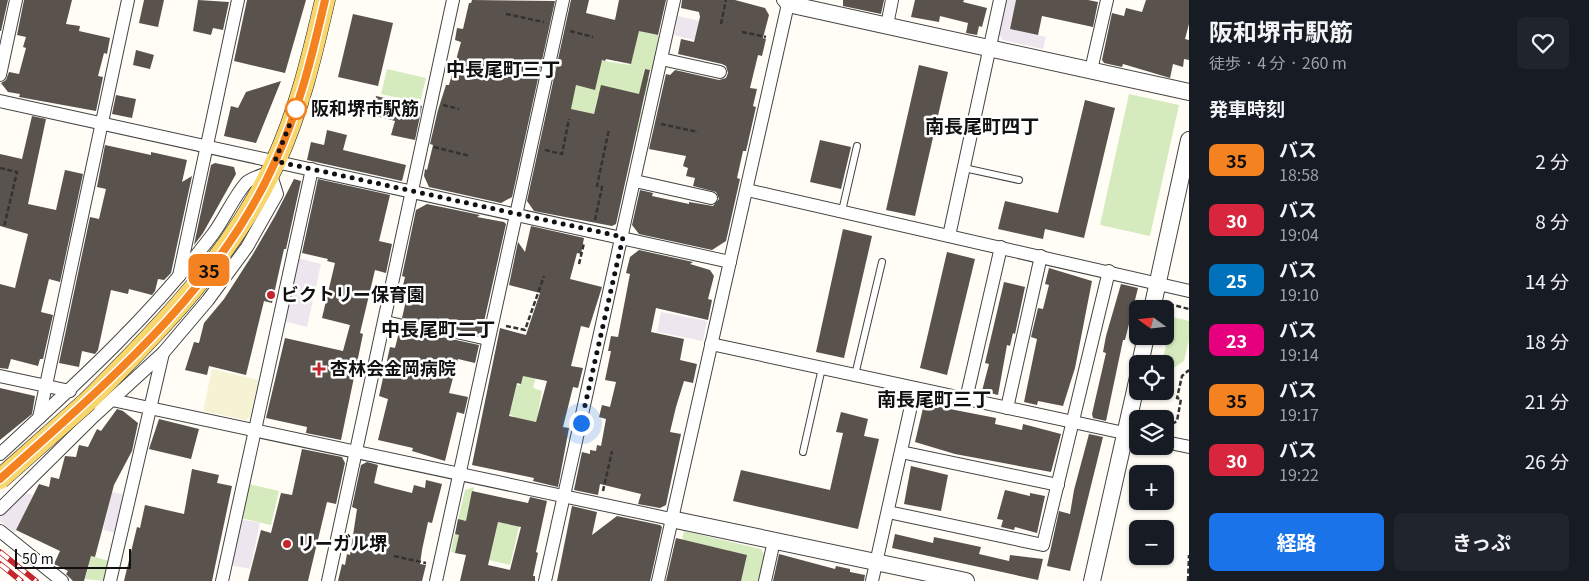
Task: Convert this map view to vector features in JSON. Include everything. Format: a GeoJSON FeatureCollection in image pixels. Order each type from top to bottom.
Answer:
{"type":"FeatureCollection","features":[{"type":"Feature","properties":{"kind":"main road"},"geometry":{"type":"LineString","coordinates":[[0,479],[88,401],[162,328],[206,275],[240,224],[273,167],[308,74],[325,0]]}},
{"type":"Feature","properties":{"kind":"street"},"geometry":{"type":"LineString","coordinates":[[0,75],[16,0]]}},
{"type":"Feature","properties":{"kind":"street"},"geometry":{"type":"LineString","coordinates":[[39,418],[128,0]]}},
{"type":"Feature","properties":{"kind":"street"},"geometry":{"type":"LineString","coordinates":[[178,280],[238,0]]}},
{"type":"Feature","properties":{"kind":"street"},"geometry":{"type":"LineString","coordinates":[[328,581],[453,0]]}},
{"type":"Feature","properties":{"kind":"street"},"geometry":{"type":"LineString","coordinates":[[436,581],[563,0]]}},
{"type":"Feature","properties":{"kind":"street"},"geometry":{"type":"LineString","coordinates":[[545,581],[623,237],[674,0]]}},
{"type":"Feature","properties":{"kind":"street"},"geometry":{"type":"LineString","coordinates":[[886,25],[892,0]]}},
{"type":"Feature","properties":{"kind":"street"},"geometry":{"type":"LineString","coordinates":[[949,236],[1000,0]]}},
{"type":"Feature","properties":{"kind":"street"},"geometry":{"type":"LineString","coordinates":[[1091,70],[1107,0]]}},
{"type":"Feature","properties":{"kind":"street"},"geometry":{"type":"LineString","coordinates":[[658,581],[780,40],[785,2],[1189,92]]}},
{"type":"Feature","properties":{"kind":"street"},"geometry":{"type":"LineString","coordinates":[[661,59],[720,72]]}},
{"type":"Feature","properties":{"kind":"street"},"geometry":{"type":"LineString","coordinates":[[0,102],[206,146],[273,167],[312,169],[730,262]]}},
{"type":"Feature","properties":{"kind":"street"},"geometry":{"type":"LineString","coordinates":[[1160,300],[1158,282],[1189,140]]}},
{"type":"Feature","properties":{"kind":"street"},"geometry":{"type":"LineString","coordinates":[[0,454],[70,391],[146,316],[178,280],[225,219],[247,182],[273,167]]}},
{"type":"Feature","properties":{"kind":"street"},"geometry":{"type":"LineString","coordinates":[[0,509],[112,400],[164,353],[208,300],[247,247],[277,194],[273,167]]}},
{"type":"Feature","properties":{"kind":"street"},"geometry":{"type":"LineString","coordinates":[[222,581],[253,431],[312,169]]}},
{"type":"Feature","properties":{"kind":"street"},"geometry":{"type":"LineString","coordinates":[[635,181],[711,198]]}},
{"type":"Feature","properties":{"kind":"street"},"geometry":{"type":"LineString","coordinates":[[747,190],[1158,282],[1189,291]]}},
{"type":"Feature","properties":{"kind":"street"},"geometry":{"type":"LineString","coordinates":[[966,399],[1001,247]]}},
{"type":"Feature","properties":{"kind":"street"},"geometry":{"type":"LineString","coordinates":[[1008,408],[1041,256]]}},
{"type":"Feature","properties":{"kind":"street"},"geometry":{"type":"LineString","coordinates":[[888,512],[1042,544],[1074,422],[1109,271]]}},
{"type":"Feature","properties":{"kind":"street"},"geometry":{"type":"LineString","coordinates":[[712,344],[1129,435]]}},
{"type":"Feature","properties":{"kind":"street"},"geometry":{"type":"LineString","coordinates":[[110,581],[164,353]]}},
{"type":"Feature","properties":{"kind":"street"},"geometry":{"type":"LineString","coordinates":[[0,376],[70,391]]}},
{"type":"Feature","properties":{"kind":"street"},"geometry":{"type":"LineString","coordinates":[[872,581],[915,388]]}},
{"type":"Feature","properties":{"kind":"street"},"geometry":{"type":"LineString","coordinates":[[112,400],[966,581]]}},
{"type":"Feature","properties":{"kind":"street"},"geometry":{"type":"LineString","coordinates":[[1092,581],[1129,442]]}},
{"type":"Feature","properties":{"kind":"street"},"geometry":{"type":"LineString","coordinates":[[1174,444],[1189,447]]}},
{"type":"Feature","properties":{"kind":"street"},"geometry":{"type":"LineString","coordinates":[[901,452],[1058,485]]}},
{"type":"Feature","properties":{"kind":"street"},"geometry":{"type":"LineString","coordinates":[[0,531],[62,581]]}},
{"type":"Feature","properties":{"kind":"street"},"geometry":{"type":"LineString","coordinates":[[765,581],[774,541]]}},
{"type":"Feature","properties":{"kind":"lane"},"geometry":{"type":"LineString","coordinates":[[842,211],[857,146]]}},
{"type":"Feature","properties":{"kind":"lane"},"geometry":{"type":"LineString","coordinates":[[964,168],[1019,180]]}},
{"type":"Feature","properties":{"kind":"lane"},"geometry":{"type":"LineString","coordinates":[[855,375],[882,262]]}},
{"type":"Feature","properties":{"kind":"lane"},"geometry":{"type":"LineString","coordinates":[[384,319],[488,342]]}},
{"type":"Feature","properties":{"kind":"lane"},"geometry":{"type":"LineString","coordinates":[[802,452],[822,368]]}},
{"type":"Feature","properties":{"kind":"path"},"geometry":{"type":"LineString","coordinates":[[721,24],[726,0]]}},
{"type":"Feature","properties":{"kind":"path"},"geometry":{"type":"LineString","coordinates":[[506,14],[593,37]]}},
{"type":"Feature","properties":{"kind":"path"},"geometry":{"type":"LineString","coordinates":[[742,32],[780,40]]}},
{"type":"Feature","properties":{"kind":"path"},"geometry":{"type":"LineString","coordinates":[[441,60],[494,72],[498,66],[546,75]]}},
{"type":"Feature","properties":{"kind":"path"},"geometry":{"type":"LineString","coordinates":[[531,147],[562,154],[569,119]]}},
{"type":"Feature","properties":{"kind":"path"},"geometry":{"type":"LineString","coordinates":[[648,120],[698,132]]}},
{"type":"Feature","properties":{"kind":"path"},"geometry":{"type":"LineString","coordinates":[[579,264],[602,187],[597,186],[609,129]]}},
{"type":"Feature","properties":{"kind":"path"},"geometry":{"type":"LineString","coordinates":[[423,144],[470,156]]}},
{"type":"Feature","properties":{"kind":"path"},"geometry":{"type":"LineString","coordinates":[[0,168],[17,172],[4,227]]}},
{"type":"Feature","properties":{"kind":"path"},"geometry":{"type":"LineString","coordinates":[[493,323],[525,330],[544,276]]}},
{"type":"Feature","properties":{"kind":"path"},"geometry":{"type":"LineString","coordinates":[[1174,307],[1189,309]]}},
{"type":"Feature","properties":{"kind":"path"},"geometry":{"type":"LineString","coordinates":[[1174,423],[1177,421],[1181,399],[1177,398],[1182,376],[1189,370]]}},
{"type":"Feature","properties":{"kind":"path"},"geometry":{"type":"LineString","coordinates":[[600,504],[612,452]]}},
{"type":"Feature","properties":{"kind":"path"},"geometry":{"type":"LineString","coordinates":[[1188,581],[1189,555]]}},
{"type":"Feature","properties":{"kind":"path"},"geometry":{"type":"LineString","coordinates":[[394,556],[439,566]]}},
{"type":"Feature","properties":{"kind":"shaded area"},"geometry":{"type":"Polygon","coordinates":[[[1005,0],[1016,0],[1010,29],[1046,37],[1043,49],[1003,40],[998,33],[1005,0]]]}},
{"type":"Feature","properties":{"kind":"shaded area"},"geometry":{"type":"Polygon","coordinates":[[[678,16],[699,21],[694,40],[674,35],[678,16]]]}},
{"type":"Feature","properties":{"kind":"shaded area"},"geometry":{"type":"Polygon","coordinates":[[[298,258],[321,264],[307,327],[284,321],[298,258]]]}},
{"type":"Feature","properties":{"kind":"shaded area"},"geometry":{"type":"Polygon","coordinates":[[[661,312],[707,321],[703,341],[657,332],[661,312]]]}},
{"type":"Feature","properties":{"kind":"shaded area"},"geometry":{"type":"Polygon","coordinates":[[[212,369],[259,380],[250,417],[246,420],[203,411],[212,369]]]}},
{"type":"Feature","properties":{"kind":"shaded area"},"geometry":{"type":"Polygon","coordinates":[[[23,492],[33,495],[15,533],[0,521],[0,514],[23,492]]]}},
{"type":"Feature","properties":{"kind":"shaded area"},"geometry":{"type":"Polygon","coordinates":[[[112,492],[123,494],[115,533],[103,530],[112,492]]]}},
{"type":"Feature","properties":{"kind":"shaded area"},"geometry":{"type":"Polygon","coordinates":[[[240,519],[260,523],[250,569],[230,565],[240,519]]]}},
{"type":"Feature","properties":{"kind":"green space"},"geometry":{"type":"Polygon","coordinates":[[[615,17],[645,24],[643,32],[661,36],[653,71],[644,69],[643,77],[651,79],[647,96],[632,93],[639,111],[643,112],[638,132],[616,127],[607,97],[598,95],[592,121],[569,116],[570,85],[551,81],[553,71],[571,75],[584,87],[595,90],[591,59],[630,65],[638,33],[611,36],[615,17]]]}},
{"type":"Feature","properties":{"kind":"green space"},"geometry":{"type":"Polygon","coordinates":[[[387,69],[426,78],[420,103],[381,94],[387,69]]]}},
{"type":"Feature","properties":{"kind":"green space"},"geometry":{"type":"Polygon","coordinates":[[[1129,94],[1179,105],[1150,236],[1100,225],[1129,94]]]}},
{"type":"Feature","properties":{"kind":"green space"},"geometry":{"type":"Polygon","coordinates":[[[1174,317],[1189,321],[1189,340],[1184,361],[1174,368],[1174,355],[1164,355],[1166,345],[1174,345],[1174,317]]]}},
{"type":"Feature","properties":{"kind":"green space"},"geometry":{"type":"Polygon","coordinates":[[[525,366],[538,369],[533,388],[542,391],[533,439],[510,433],[514,416],[505,413],[512,404],[525,366]]]}},
{"type":"Feature","properties":{"kind":"green space"},"geometry":{"type":"Polygon","coordinates":[[[248,484],[279,491],[271,525],[240,518],[248,484]]]}},
{"type":"Feature","properties":{"kind":"green space"},"geometry":{"type":"Polygon","coordinates":[[[474,487],[469,508],[476,510],[458,542],[455,553],[451,552],[454,534],[459,535],[462,525],[457,524],[465,490],[474,487]]]}},
{"type":"Feature","properties":{"kind":"green space"},"geometry":{"type":"Polygon","coordinates":[[[503,515],[521,519],[510,565],[489,560],[498,522],[502,523],[503,515]]]}},
{"type":"Feature","properties":{"kind":"green space"},"geometry":{"type":"Polygon","coordinates":[[[684,531],[761,549],[765,556],[759,581],[741,581],[747,555],[682,540],[684,531]]]}},
{"type":"Feature","properties":{"kind":"green space"},"geometry":{"type":"Polygon","coordinates":[[[91,556],[109,561],[104,581],[85,579],[91,556]]]}},
{"type":"Feature","properties":{"kind":"building"},"geometry":{"type":"Polygon","coordinates":[[[0,0],[8,0],[1,31],[0,31],[0,0]]]}},
{"type":"Feature","properties":{"kind":"building"},"geometry":{"type":"Polygon","coordinates":[[[24,0],[72,0],[66,24],[80,26],[79,31],[110,38],[107,54],[104,53],[98,76],[103,77],[96,111],[19,97],[20,94],[8,92],[1,83],[6,80],[9,72],[19,74],[26,48],[23,47],[26,37],[17,35],[24,0]]]}},
{"type":"Feature","properties":{"kind":"building"},"geometry":{"type":"Polygon","coordinates":[[[144,0],[164,0],[158,27],[139,23],[144,0]]]}},
{"type":"Feature","properties":{"kind":"building"},"geometry":{"type":"Polygon","coordinates":[[[198,0],[229,2],[223,30],[213,28],[211,35],[193,31],[198,0]]]}},
{"type":"Feature","properties":{"kind":"building"},"geometry":{"type":"Polygon","coordinates":[[[247,0],[306,0],[285,73],[234,61],[247,0]]]}},
{"type":"Feature","properties":{"kind":"building"},"geometry":{"type":"Polygon","coordinates":[[[472,0],[555,1],[512,197],[501,203],[429,187],[424,176],[433,145],[430,144],[438,110],[446,85],[449,85],[461,42],[455,40],[457,28],[463,29],[469,3],[472,0]]]}},
{"type":"Feature","properties":{"kind":"building"},"geometry":{"type":"Polygon","coordinates":[[[571,0],[589,0],[586,13],[615,20],[619,0],[666,0],[658,35],[639,31],[631,64],[606,59],[605,61],[602,60],[595,90],[576,85],[571,109],[594,114],[601,85],[639,94],[645,69],[650,70],[616,224],[612,226],[534,211],[527,201],[571,0]]]}},
{"type":"Feature","properties":{"kind":"building"},"geometry":{"type":"Polygon","coordinates":[[[682,0],[735,0],[765,8],[769,15],[763,38],[766,39],[762,56],[758,55],[750,88],[757,89],[753,106],[756,107],[746,151],[743,151],[737,178],[740,179],[726,241],[712,250],[639,234],[632,225],[640,190],[653,193],[652,196],[689,204],[689,202],[713,206],[719,199],[716,192],[693,186],[695,178],[686,176],[688,168],[683,166],[686,156],[649,149],[666,74],[670,75],[675,70],[719,80],[726,78],[728,73],[726,66],[722,64],[678,54],[681,39],[694,42],[700,17],[699,12],[681,8],[682,0]]]}},
{"type":"Feature","properties":{"kind":"building"},"geometry":{"type":"Polygon","coordinates":[[[843,0],[884,0],[881,14],[843,6],[843,0]]]}},
{"type":"Feature","properties":{"kind":"building"},"geometry":{"type":"Polygon","coordinates":[[[915,0],[964,0],[963,2],[987,8],[982,27],[979,26],[977,35],[966,33],[968,23],[940,16],[939,22],[911,17],[915,0]]]}},
{"type":"Feature","properties":{"kind":"building"},"geometry":{"type":"Polygon","coordinates":[[[1016,0],[1088,0],[1098,2],[1093,27],[1042,16],[1038,35],[1010,29],[1016,0]]]}},
{"type":"Feature","properties":{"kind":"building"},"geometry":{"type":"Polygon","coordinates":[[[1146,0],[1189,0],[1189,24],[1185,39],[1189,40],[1189,60],[1184,59],[1183,67],[1173,64],[1170,78],[1123,64],[1122,67],[1104,63],[1102,60],[1112,13],[1124,16],[1126,8],[1142,12],[1146,0]]]}},
{"type":"Feature","properties":{"kind":"building"},"geometry":{"type":"Polygon","coordinates":[[[353,14],[393,23],[378,86],[338,77],[353,14]]]}},
{"type":"Feature","properties":{"kind":"building"},"geometry":{"type":"Polygon","coordinates":[[[136,50],[154,55],[150,69],[133,65],[136,50]]]}},
{"type":"Feature","properties":{"kind":"building"},"geometry":{"type":"Polygon","coordinates":[[[919,65],[948,72],[915,216],[886,210],[919,65]]]}},
{"type":"Feature","properties":{"kind":"building"},"geometry":{"type":"Polygon","coordinates":[[[281,81],[256,143],[224,136],[231,106],[238,108],[246,92],[281,81]]]}},
{"type":"Feature","properties":{"kind":"building"},"geometry":{"type":"Polygon","coordinates":[[[116,95],[136,99],[132,118],[112,114],[116,95]]]}},
{"type":"Feature","properties":{"kind":"building"},"geometry":{"type":"Polygon","coordinates":[[[376,96],[422,106],[415,140],[391,135],[395,121],[372,115],[376,96]]]}},
{"type":"Feature","properties":{"kind":"building"},"geometry":{"type":"Polygon","coordinates":[[[1085,100],[1115,108],[1084,238],[1045,229],[1043,239],[998,229],[1005,201],[1058,213],[1085,100]]]}},
{"type":"Feature","properties":{"kind":"building"},"geometry":{"type":"Polygon","coordinates":[[[32,116],[46,119],[28,204],[56,210],[65,170],[83,174],[60,282],[49,279],[41,312],[53,315],[43,359],[40,359],[38,366],[11,359],[8,369],[0,368],[0,284],[15,288],[28,234],[0,226],[0,154],[22,159],[32,116]]]}},
{"type":"Feature","properties":{"kind":"building"},"geometry":{"type":"Polygon","coordinates":[[[327,130],[347,135],[343,150],[406,165],[402,181],[307,160],[311,142],[324,145],[327,130]]]}},
{"type":"Feature","properties":{"kind":"building"},"geometry":{"type":"Polygon","coordinates":[[[820,140],[851,147],[841,189],[810,182],[820,140]]]}},
{"type":"Feature","properties":{"kind":"building"},"geometry":{"type":"Polygon","coordinates":[[[105,145],[151,155],[151,152],[187,160],[182,182],[192,176],[171,273],[164,280],[158,279],[152,295],[129,289],[128,294],[111,290],[98,350],[95,354],[82,351],[79,367],[59,363],[90,217],[99,219],[106,189],[97,187],[105,145]]]}},
{"type":"Feature","properties":{"kind":"building"},"geometry":{"type":"Polygon","coordinates":[[[215,163],[234,167],[236,174],[203,233],[194,245],[211,165],[215,163]]]}},
{"type":"Feature","properties":{"kind":"building"},"geometry":{"type":"Polygon","coordinates":[[[294,179],[301,181],[286,249],[284,249],[272,303],[264,301],[246,375],[209,366],[207,375],[185,370],[194,342],[199,343],[204,323],[224,299],[253,254],[294,179]]]}},
{"type":"Feature","properties":{"kind":"building"},"geometry":{"type":"Polygon","coordinates":[[[318,179],[390,195],[379,241],[392,244],[386,273],[375,270],[360,333],[363,334],[341,440],[306,433],[307,427],[266,418],[285,338],[343,351],[350,325],[322,318],[335,263],[327,261],[328,259],[302,253],[318,179]]]}},
{"type":"Feature","properties":{"kind":"building"},"geometry":{"type":"Polygon","coordinates":[[[427,204],[480,215],[477,217],[506,224],[481,335],[402,318],[407,296],[401,294],[405,277],[402,276],[416,210],[427,204]]]}},
{"type":"Feature","properties":{"kind":"building"},"geometry":{"type":"Polygon","coordinates":[[[531,226],[584,238],[581,254],[577,253],[570,279],[602,287],[589,328],[581,326],[571,366],[583,368],[578,388],[573,387],[563,427],[569,428],[558,487],[533,481],[534,478],[472,465],[500,328],[526,335],[540,293],[509,285],[518,242],[525,252],[531,226]],[[523,376],[521,384],[517,383],[509,416],[536,422],[547,381],[523,376]]]}},
{"type":"Feature","properties":{"kind":"building"},"geometry":{"type":"Polygon","coordinates":[[[843,229],[872,236],[844,358],[816,352],[843,229]]]}},
{"type":"Feature","properties":{"kind":"building"},"geometry":{"type":"Polygon","coordinates":[[[639,250],[693,262],[690,264],[710,270],[714,276],[708,299],[712,300],[708,320],[656,308],[651,332],[684,339],[680,360],[697,364],[693,383],[684,381],[676,407],[670,432],[681,434],[666,505],[660,508],[638,504],[641,494],[600,484],[598,495],[574,490],[582,452],[590,454],[590,450],[596,451],[597,445],[601,446],[606,419],[599,417],[602,405],[610,407],[616,382],[605,380],[611,351],[608,351],[611,336],[618,337],[630,274],[626,273],[630,257],[639,250]]]}},
{"type":"Feature","properties":{"kind":"building"},"geometry":{"type":"Polygon","coordinates":[[[947,252],[975,259],[947,375],[920,368],[947,252]]]}},
{"type":"Feature","properties":{"kind":"building"},"geometry":{"type":"Polygon","coordinates":[[[1049,268],[1092,281],[1075,368],[1063,406],[1038,401],[1037,405],[1024,402],[1037,339],[1031,337],[1038,308],[1043,309],[1049,285],[1045,284],[1049,268]]]}},
{"type":"Feature","properties":{"kind":"building"},"geometry":{"type":"Polygon","coordinates":[[[1004,282],[1025,287],[1015,334],[1013,333],[1010,346],[1007,345],[998,395],[982,391],[989,364],[985,363],[1004,282]]]}},
{"type":"Feature","properties":{"kind":"building"},"geometry":{"type":"Polygon","coordinates":[[[1121,284],[1138,288],[1135,300],[1129,300],[1129,324],[1125,340],[1123,340],[1106,421],[1093,418],[1092,414],[1106,353],[1103,352],[1121,284]]]}},
{"type":"Feature","properties":{"kind":"building"},"geometry":{"type":"Polygon","coordinates":[[[400,328],[479,345],[475,363],[458,359],[449,393],[468,397],[464,414],[457,412],[445,461],[412,451],[413,448],[378,440],[388,399],[379,396],[390,347],[395,348],[400,328]]]}},
{"type":"Feature","properties":{"kind":"building"},"geometry":{"type":"Polygon","coordinates":[[[0,388],[35,396],[32,414],[0,440],[0,388]]]}},
{"type":"Feature","properties":{"kind":"building"},"geometry":{"type":"Polygon","coordinates":[[[924,404],[996,418],[995,424],[1022,430],[1023,424],[1061,434],[1051,472],[955,454],[915,442],[924,404]]]}},
{"type":"Feature","properties":{"kind":"building"},"geometry":{"type":"Polygon","coordinates":[[[117,409],[123,411],[138,423],[132,451],[114,485],[95,557],[91,556],[84,581],[73,581],[66,574],[68,571],[54,564],[60,551],[16,530],[39,484],[49,487],[51,477],[59,479],[65,456],[76,457],[79,445],[88,447],[97,429],[101,431],[117,409]]]}},
{"type":"Feature","properties":{"kind":"building"},"geometry":{"type":"Polygon","coordinates":[[[841,412],[868,419],[864,436],[879,439],[858,529],[733,501],[741,470],[830,490],[843,433],[836,432],[841,412]]]}},
{"type":"Feature","properties":{"kind":"building"},"geometry":{"type":"Polygon","coordinates":[[[159,419],[199,429],[191,459],[149,449],[159,419]]]}},
{"type":"Feature","properties":{"kind":"building"},"geometry":{"type":"Polygon","coordinates":[[[1089,434],[1103,437],[1070,571],[1047,566],[1059,511],[1070,514],[1074,490],[1089,434]]]}},
{"type":"Feature","properties":{"kind":"building"},"geometry":{"type":"Polygon","coordinates":[[[302,449],[342,457],[345,463],[336,504],[327,502],[308,581],[248,581],[261,530],[271,533],[281,493],[292,495],[302,449]]]}},
{"type":"Feature","properties":{"kind":"building"},"geometry":{"type":"Polygon","coordinates":[[[367,462],[378,465],[374,483],[384,486],[412,493],[414,485],[425,488],[426,480],[442,484],[432,523],[428,522],[422,550],[420,564],[426,565],[422,581],[338,581],[342,564],[345,565],[347,554],[350,555],[357,509],[352,507],[361,465],[367,462]]]}},
{"type":"Feature","properties":{"kind":"building"},"geometry":{"type":"Polygon","coordinates":[[[911,466],[948,475],[941,511],[904,504],[911,466]]]}},
{"type":"Feature","properties":{"kind":"building"},"geometry":{"type":"Polygon","coordinates":[[[192,469],[219,475],[217,483],[232,486],[212,581],[124,581],[137,527],[140,528],[145,505],[184,514],[192,469]]]}},
{"type":"Feature","properties":{"kind":"building"},"geometry":{"type":"Polygon","coordinates":[[[1005,490],[1030,496],[1030,493],[1045,496],[1037,533],[1015,527],[1014,530],[1001,527],[1003,520],[997,519],[1005,490]]]}},
{"type":"Feature","properties":{"kind":"building"},"geometry":{"type":"Polygon","coordinates":[[[472,491],[528,503],[530,497],[547,501],[536,552],[538,553],[533,576],[535,576],[535,581],[460,581],[466,555],[455,553],[459,535],[455,534],[458,519],[466,521],[472,491]],[[498,522],[488,565],[510,570],[521,527],[498,522]]]}},
{"type":"Feature","properties":{"kind":"building"},"geometry":{"type":"Polygon","coordinates":[[[572,506],[597,512],[592,535],[617,516],[660,525],[662,527],[650,581],[557,581],[572,506]]]}},
{"type":"Feature","properties":{"kind":"building"},"geometry":{"type":"Polygon","coordinates":[[[895,534],[933,543],[934,537],[981,547],[979,554],[1009,561],[1010,555],[1043,559],[1038,580],[892,548],[895,534]]]}},
{"type":"Feature","properties":{"kind":"building"},"geometry":{"type":"Polygon","coordinates":[[[676,538],[747,555],[741,581],[666,581],[676,538]]]}},
{"type":"Feature","properties":{"kind":"building"},"geometry":{"type":"Polygon","coordinates":[[[779,554],[835,569],[836,566],[850,569],[850,572],[865,575],[864,581],[773,581],[779,554]]]}},
{"type":"Feature","properties":{"kind":"railway"},"geometry":{"type":"LineString","coordinates":[[0,552],[36,581]]}},
{"type":"Feature","properties":{"kind":"railway"},"geometry":{"type":"LineString","coordinates":[[0,564],[21,581]]}},
{"type":"Feature","properties":{"kind":"bus line","name":"35"},"geometry":{"type":"LineString","coordinates":[[0,479],[88,401],[162,328],[206,275],[240,224],[275,161],[294,116],[308,74],[325,0]]}},
{"type":"Feature","properties":{"kind":"place","name":"阪和堺市駅筋"},"geometry":{"type":"Point","coordinates":[296,109]}},
{"type":"Feature","properties":{"kind":"place","name":"ビクトリー保育園"},"geometry":{"type":"Point","coordinates":[271,295]}},
{"type":"Feature","properties":{"kind":"place","name":"杏林会金岡病院"},"geometry":{"type":"Point","coordinates":[319,369]}},
{"type":"Feature","properties":{"kind":"place","name":"リーガル堺"},"geometry":{"type":"Point","coordinates":[287,544]}},
{"type":"Feature","properties":{"kind":"district","name":"中長尾町三丁"},"geometry":{"type":"Point","coordinates":[503,69]}},
{"type":"Feature","properties":{"kind":"district","name":"南長尾町四丁"},"geometry":{"type":"Point","coordinates":[982,126]}},
{"type":"Feature","properties":{"kind":"district","name":"中長尾町二丁"},"geometry":{"type":"Point","coordinates":[438,329]}},
{"type":"Feature","properties":{"kind":"district","name":"南長尾町三丁"},"geometry":{"type":"Point","coordinates":[934,399]}},
{"type":"Feature","properties":{"kind":"route"},"geometry":{"type":"LineString","coordinates":[[296,109],[275,161],[623,237],[581,423]]}}]}
